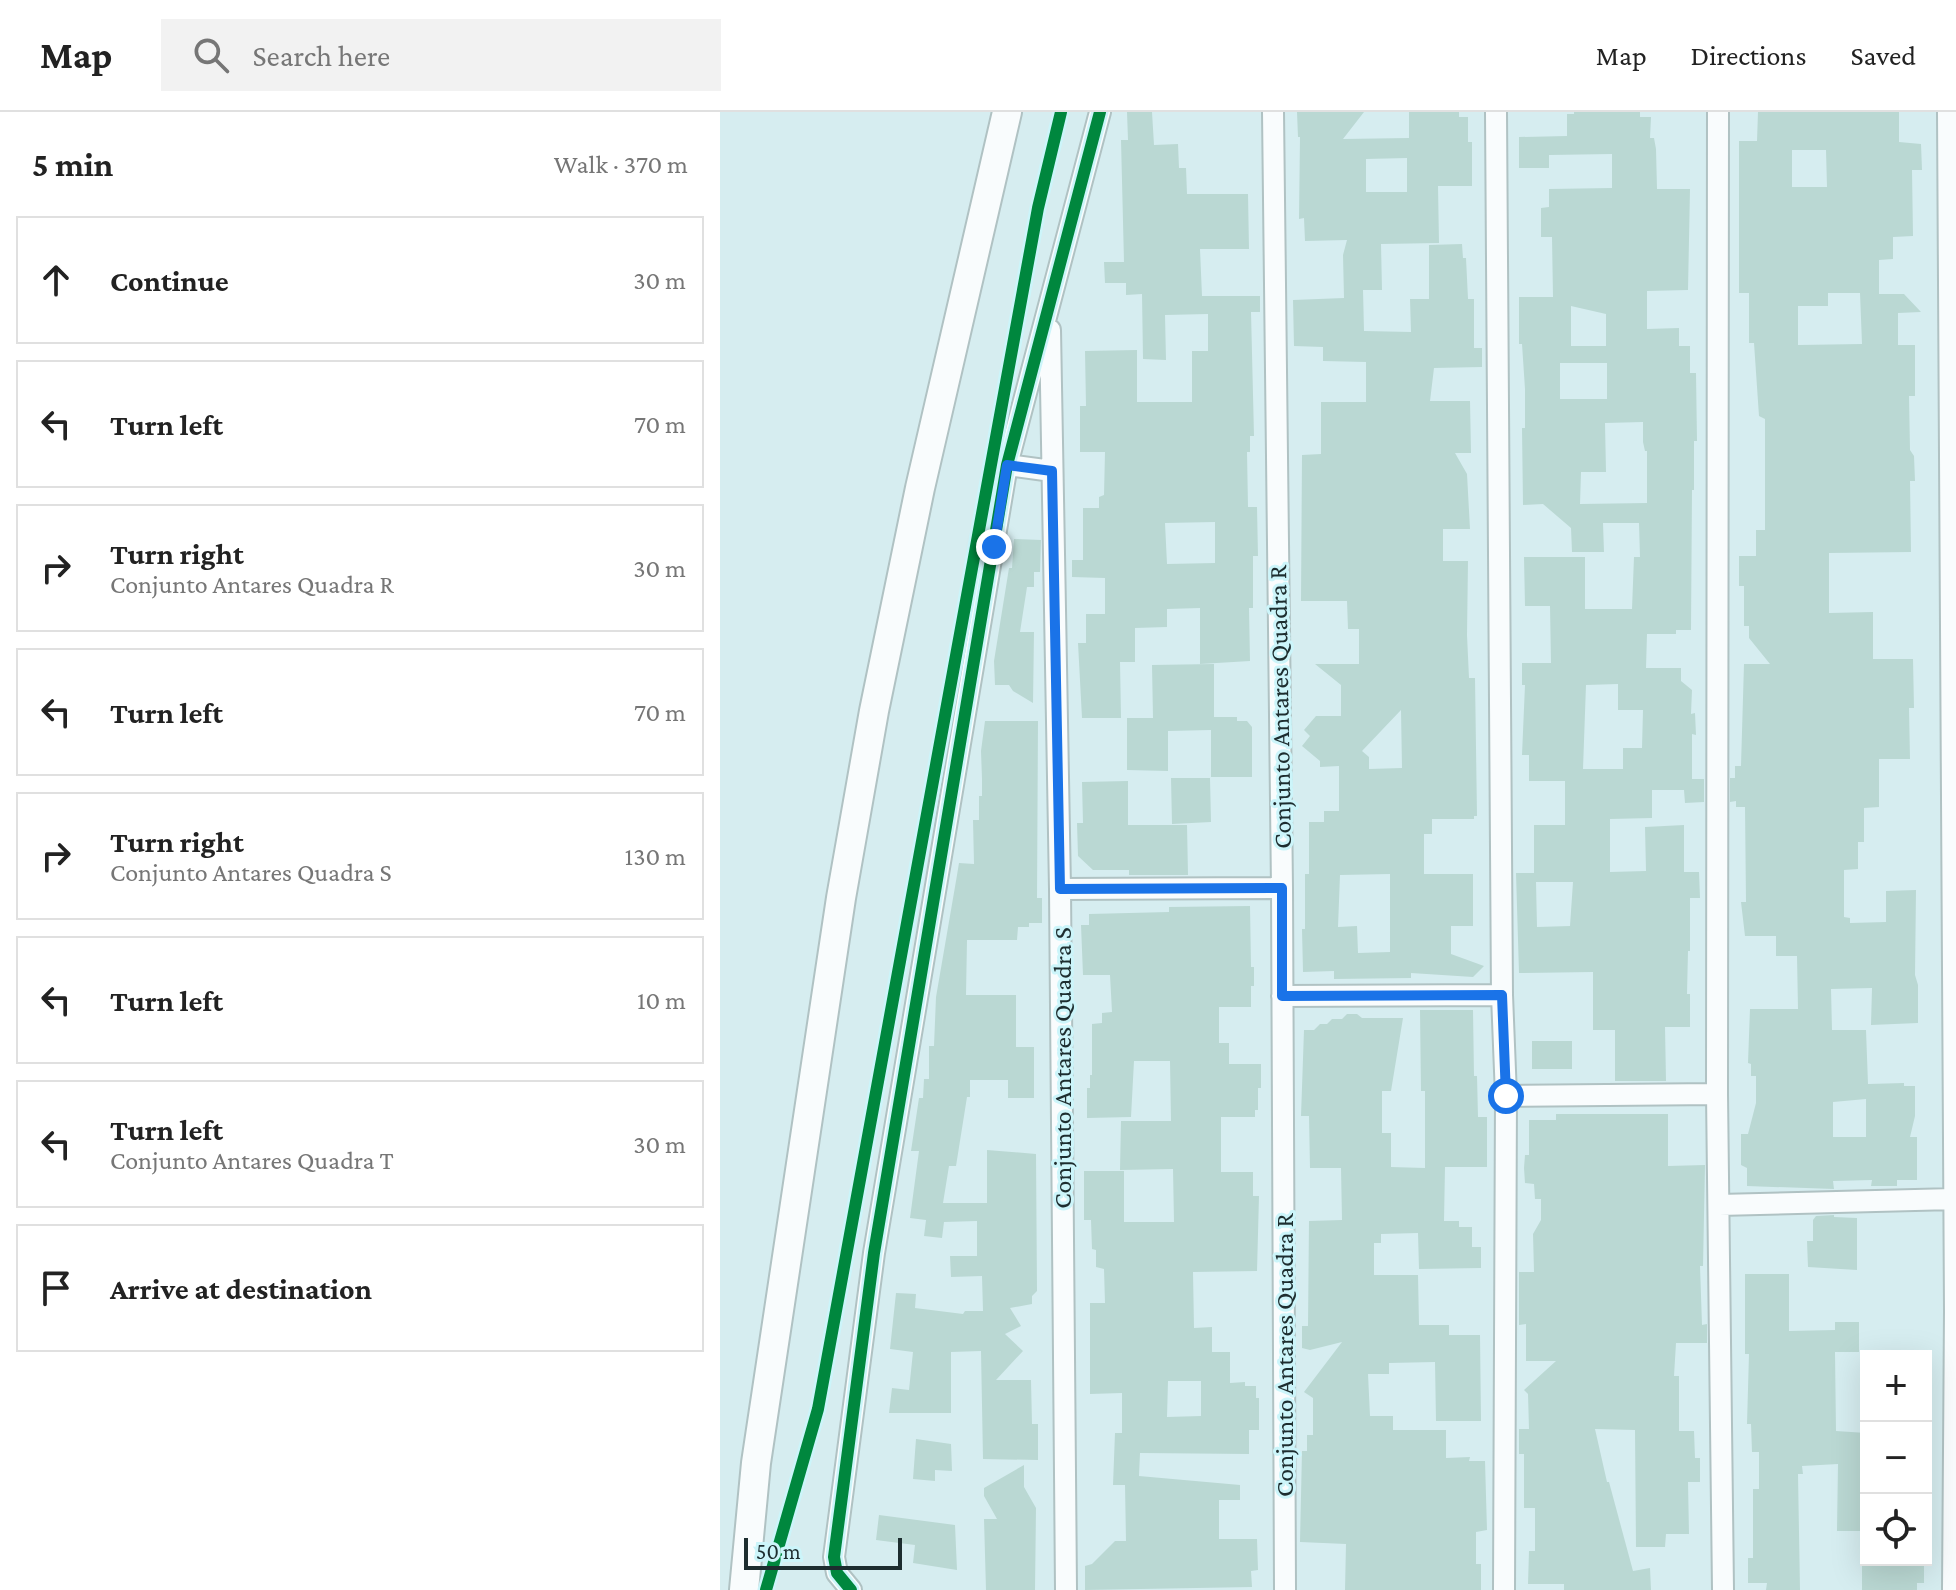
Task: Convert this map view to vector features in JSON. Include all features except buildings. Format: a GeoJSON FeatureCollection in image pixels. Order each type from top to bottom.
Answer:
{"type":"FeatureCollection","features":[{"type":"Feature","properties":{"kind":"main road"},"geometry":{"type":"LineString","coordinates":[[744,1590],[756,1463],[841,898],[874,711],[920,488],[1007,112]]}},
{"type":"Feature","properties":{"kind":"main road"},"geometry":{"type":"LineString","coordinates":[[724,1590],[756,1463]]}},
{"type":"Feature","properties":{"kind":"street"},"geometry":{"type":"LineString","coordinates":[[851,1590],[837,1573],[834,1557],[874,1253],[1007,465],[1100,112]]}},
{"type":"Feature","properties":{"kind":"street","name":"Conjunto Antares Quadra R"},"geometry":{"type":"LineString","coordinates":[[1273,112],[1282,888],[1285,1590]]}},
{"type":"Feature","properties":{"kind":"street"},"geometry":{"type":"LineString","coordinates":[[1496,112],[1502,995],[1506,1096],[1504,1590]]}},
{"type":"Feature","properties":{"kind":"street"},"geometry":{"type":"LineString","coordinates":[[1718,112],[1717,1094],[1723,1590]]}},
{"type":"Feature","properties":{"kind":"street"},"geometry":{"type":"LineString","coordinates":[[1948,112],[1956,1311],[1953,1590]]}},
{"type":"Feature","properties":{"kind":"street","name":"Conjunto Antares Quadra S"},"geometry":{"type":"LineString","coordinates":[[1049,305],[1060,889],[1066,1590]]}},
{"type":"Feature","properties":{"kind":"street"},"geometry":{"type":"LineString","coordinates":[[1007,465],[1052,471]]}},
{"type":"Feature","properties":{"kind":"street"},"geometry":{"type":"LineString","coordinates":[[1060,889],[1282,888]]}},
{"type":"Feature","properties":{"kind":"street"},"geometry":{"type":"LineString","coordinates":[[1282,996],[1502,995]]}},
{"type":"Feature","properties":{"kind":"street"},"geometry":{"type":"LineString","coordinates":[[1506,1096],[1717,1094]]}},
{"type":"Feature","properties":{"kind":"street"},"geometry":{"type":"LineString","coordinates":[[1719,1205],[1954,1199]]}},
{"type":"Feature","properties":{"kind":"cycle path"},"geometry":{"type":"LineString","coordinates":[[766,1590],[818,1409],[1038,208],[1061,112]]}},
{"type":"Feature","properties":{"kind":"cycle path"},"geometry":{"type":"LineString","coordinates":[[851,1590],[837,1573],[834,1557],[874,1253],[1007,465],[1100,112]]}},
{"type":"Feature","properties":{"kind":"route"},"geometry":{"type":"LineString","coordinates":[[994,547],[1007,465],[1052,471],[1060,889],[1282,888],[1282,996],[1502,995],[1506,1096]]}}]}
